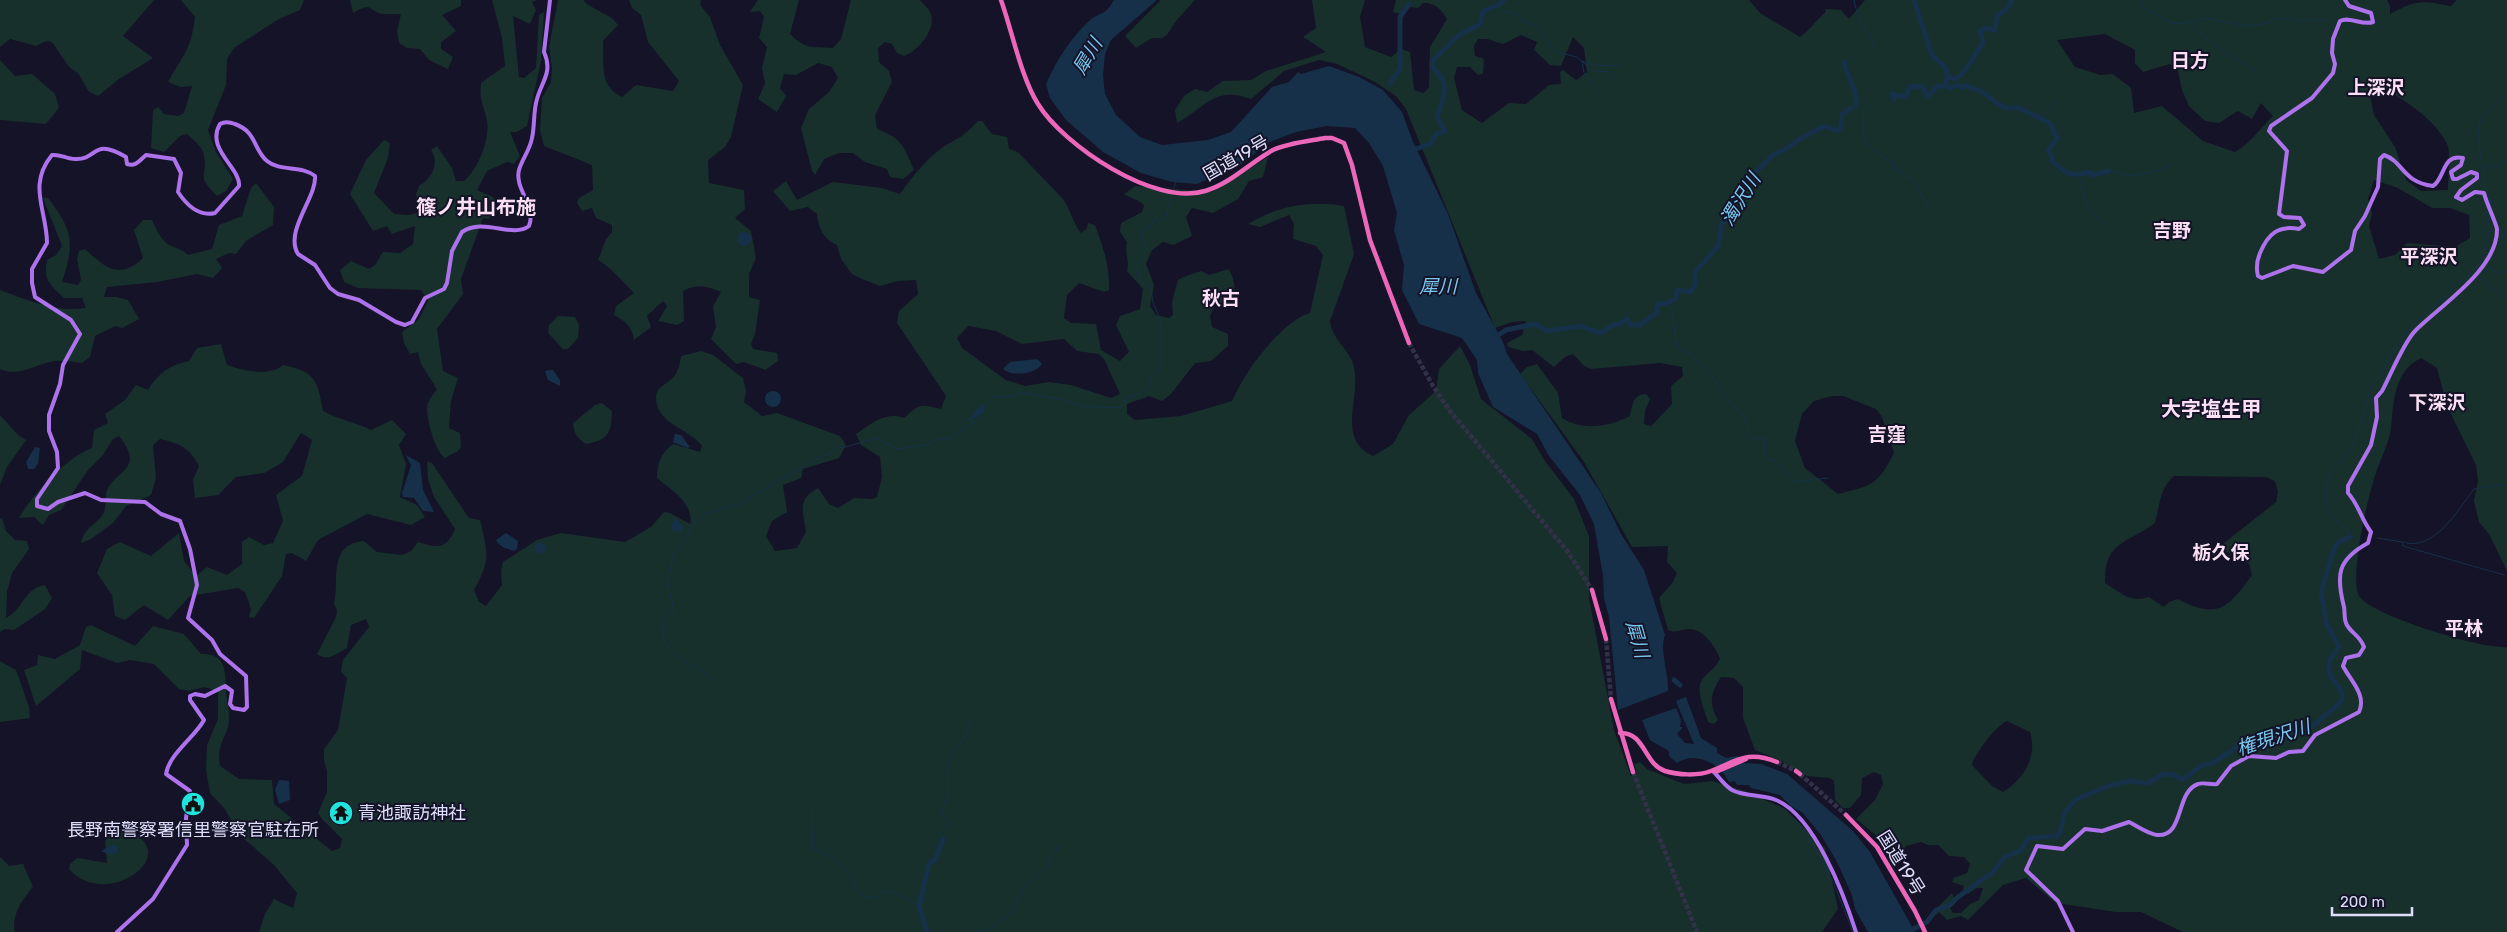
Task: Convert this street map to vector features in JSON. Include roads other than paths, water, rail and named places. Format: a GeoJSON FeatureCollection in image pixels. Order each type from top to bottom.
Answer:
{"type":"FeatureCollection","features":[{"type":"Feature","properties":{"kind":"highway","name":"国道19号"},"geometry":{"type":"LineString","coordinates":[[1001,0],[1032,94],[1046,115],[1097,159],[1152,188],[1167,192],[1199,193],[1212,188],[1277,148],[1325,138],[1332,138],[1344,143],[1352,165],[1370,240],[1409,343]]}},
{"type":"Feature","properties":{"kind":"highway"},"geometry":{"type":"LineString","coordinates":[[1592,590],[1606,639]]}},
{"type":"Feature","properties":{"kind":"highway"},"geometry":{"type":"LineString","coordinates":[[1611,699],[1633,772]]}},
{"type":"Feature","properties":{"kind":"highway"},"geometry":{"type":"LineString","coordinates":[[1620,733],[1630,734],[1636,738],[1652,761],[1664,770],[1694,774],[1716,770],[1751,756],[1760,756],[1776,762]]}},
{"type":"Feature","properties":{"kind":"highway","name":"国道19号"},"geometry":{"type":"LineString","coordinates":[[1846,815],[1877,847],[1923,928]]}},
{"type":"Feature","properties":{"kind":"main road"},"geometry":{"type":"LineString","coordinates":[[117,932],[153,899],[188,845],[186,818],[190,791],[166,774],[168,764],[197,732],[204,720],[190,700],[190,696],[195,694],[205,696],[225,686],[232,691],[230,704],[233,708],[244,710],[248,703],[247,681],[239,669],[220,654],[212,640],[188,618],[189,607],[197,585],[190,549],[180,521],[161,514],[145,502],[101,500],[86,493],[58,502],[48,509],[37,506],[37,499],[58,468],[57,452],[49,431],[49,415],[60,384],[63,365],[80,334],[78,328],[71,320],[39,301],[33,290],[32,269],[47,243],[41,209],[40,172],[52,155],[76,160],[85,158],[95,150],[108,148],[126,157],[128,164],[131,165],[146,155],[174,159],[181,173],[178,192],[182,198],[198,212],[215,214],[237,190],[240,182],[222,154],[218,138],[218,127],[223,122],[240,126],[246,129],[266,160],[273,165],[308,172],[315,176],[314,185],[304,206],[295,235],[298,254],[314,266],[330,288],[338,294],[359,300],[396,322],[405,325],[412,322],[425,298],[444,289],[452,251],[462,232],[482,225],[519,230],[529,226],[531,213],[522,192],[518,172],[530,148],[537,100],[548,75],[548,60],[544,52],[550,0]]}},
{"type":"Feature","properties":{"kind":"main road"},"geometry":{"type":"LineString","coordinates":[[2073,932],[2058,901],[2026,870],[2038,846],[2063,849],[2085,828],[2102,831],[2129,822],[2150,833],[2162,834],[2175,826],[2186,796],[2199,784],[2217,784],[2231,766],[2249,756],[2276,758],[2289,752],[2303,750],[2315,735],[2359,712],[2361,702],[2354,681],[2343,666],[2343,661],[2359,655],[2364,647],[2361,638],[2346,624],[2338,580],[2352,553],[2368,543],[2371,532],[2361,520],[2360,509],[2347,490],[2371,445],[2376,417],[2376,398],[2382,391],[2414,332],[2487,262],[2493,250],[2497,228],[2487,207],[2484,193],[2475,192],[2462,200],[2456,197],[2461,190],[2477,178],[2476,174],[2471,172],[2453,179],[2451,172],[2461,166],[2462,158],[2454,158],[2446,164],[2440,179],[2433,186],[2408,178],[2389,156],[2384,155],[2380,159],[2378,188],[2365,216],[2355,230],[2351,250],[2323,272],[2294,266],[2262,278],[2258,276],[2257,260],[2270,235],[2282,228],[2299,229],[2304,225],[2300,218],[2284,217],[2279,214],[2287,152],[2269,131],[2271,126],[2312,98],[2333,73],[2335,64],[2332,53],[2333,39],[2340,21],[2344,19],[2368,24],[2373,22],[2371,12],[2349,6],[2345,0]]}},
{"type":"Feature","properties":{"kind":"main road"},"geometry":{"type":"LineString","coordinates":[[1716,770],[1734,791],[1777,800],[1788,807],[1806,826],[1826,857],[1840,884],[1856,932]]}},
{"type":"Feature","properties":{"kind":"water","name":"犀川"},"geometry":{"type":"Polygon","coordinates":[[[1114,0],[1157,0],[1111,40],[1105,54],[1103,75],[1105,94],[1116,115],[1140,137],[1162,145],[1208,140],[1231,132],[1272,87],[1289,82],[1298,72],[1301,74],[1329,66],[1359,77],[1383,90],[1402,112],[1413,142],[1448,214],[1476,293],[1503,342],[1507,354],[1601,493],[1621,534],[1644,570],[1665,635],[1663,648],[1668,691],[1618,710],[1609,617],[1604,598],[1603,576],[1594,524],[1580,495],[1549,456],[1537,434],[1493,407],[1478,373],[1477,360],[1462,338],[1419,324],[1402,290],[1404,265],[1394,230],[1397,213],[1383,166],[1369,143],[1355,128],[1327,126],[1296,132],[1267,143],[1243,163],[1197,184],[1172,182],[1141,173],[1103,152],[1066,120],[1050,98],[1046,84],[1069,43],[1081,29],[1092,19],[1104,12],[1114,0]]]}},
{"type":"Feature","properties":{"kind":"water"},"geometry":{"type":"Polygon","coordinates":[[[744,232],[749,234],[751,239],[749,244],[744,246],[739,244],[737,239],[739,234],[744,232]]]}},
{"type":"Feature","properties":{"kind":"water"},"geometry":{"type":"Polygon","coordinates":[[[1037,359],[1042,364],[1029,372],[1017,374],[1003,369],[1010,362],[1037,359]]]}},
{"type":"Feature","properties":{"kind":"water"},"geometry":{"type":"Polygon","coordinates":[[[553,370],[560,380],[560,386],[548,380],[545,371],[553,370]]]}},
{"type":"Feature","properties":{"kind":"water"},"geometry":{"type":"Polygon","coordinates":[[[773,391],[779,393],[781,399],[779,405],[773,407],[767,405],[765,399],[767,393],[773,391]]]}},
{"type":"Feature","properties":{"kind":"water"},"geometry":{"type":"Polygon","coordinates":[[[985,404],[984,412],[967,422],[977,409],[985,404]]]}},
{"type":"Feature","properties":{"kind":"water"},"geometry":{"type":"Polygon","coordinates":[[[675,434],[681,435],[690,447],[687,448],[673,442],[675,434]]]}},
{"type":"Feature","properties":{"kind":"water"},"geometry":{"type":"Polygon","coordinates":[[[35,447],[40,448],[38,464],[34,469],[28,469],[26,462],[35,447]]]}},
{"type":"Feature","properties":{"kind":"water"},"geometry":{"type":"Polygon","coordinates":[[[406,455],[420,463],[423,490],[434,512],[423,511],[414,498],[403,497],[402,493],[411,465],[406,455]]]}},
{"type":"Feature","properties":{"kind":"water"},"geometry":{"type":"Polygon","coordinates":[[[674,517],[683,526],[682,531],[674,532],[671,526],[674,517]]]}},
{"type":"Feature","properties":{"kind":"water"},"geometry":{"type":"Polygon","coordinates":[[[506,533],[518,541],[517,549],[514,551],[502,546],[496,540],[506,533]]]}},
{"type":"Feature","properties":{"kind":"water"},"geometry":{"type":"Polygon","coordinates":[[[540,542],[546,548],[540,554],[534,548],[540,542]]]}},
{"type":"Feature","properties":{"kind":"water"},"geometry":{"type":"Polygon","coordinates":[[[1686,697],[1701,738],[1717,748],[1717,753],[1726,758],[1737,756],[1743,763],[1761,764],[1787,774],[1853,831],[1870,852],[1915,932],[1868,932],[1855,909],[1852,895],[1837,862],[1821,835],[1802,812],[1792,807],[1780,795],[1751,788],[1749,785],[1737,785],[1735,781],[1729,782],[1720,770],[1707,761],[1692,758],[1684,759],[1677,763],[1669,756],[1669,751],[1650,740],[1642,720],[1676,708],[1681,720],[1680,727],[1683,727],[1677,734],[1685,743],[1694,744],[1676,701],[1686,697]]]}},
{"type":"Feature","properties":{"kind":"water"},"geometry":{"type":"Polygon","coordinates":[[[279,780],[289,781],[290,800],[279,804],[275,790],[279,780]]]}},
{"type":"Feature","properties":{"kind":"water"},"geometry":{"type":"Polygon","coordinates":[[[114,844],[118,847],[118,852],[111,855],[101,851],[114,844]]]}},
{"type":"Feature","properties":{"kind":"waterway"},"geometry":{"type":"LineString","coordinates":[[1410,151],[1430,144],[1436,134],[1445,131],[1437,117],[1444,97],[1444,85],[1438,73],[1432,67],[1432,61],[1459,35],[1480,24],[1483,11],[1498,5],[1504,0]]}},
{"type":"Feature","properties":{"kind":"waterway"},"geometry":{"type":"LineString","coordinates":[[1854,0],[1860,19],[1877,52]]}},
{"type":"Feature","properties":{"kind":"waterway"},"geometry":{"type":"LineString","coordinates":[[1914,0],[1932,55],[1945,67],[1948,77]]}},
{"type":"Feature","properties":{"kind":"waterway","name":"濁沢川"},"geometry":{"type":"LineString","coordinates":[[1894,100],[1892,94],[1905,97],[1910,87],[1922,86],[1928,97],[1937,87],[1946,86],[1946,79],[1948,77],[1956,79],[1960,76],[1983,43],[1980,31],[1985,28],[1995,30],[1997,16],[2007,9],[2012,0]]}},
{"type":"Feature","properties":{"kind":"waterway"},"geometry":{"type":"LineString","coordinates":[[2140,0],[2143,7],[2171,23],[2180,24],[2205,18],[2247,26],[2268,23],[2274,18],[2298,21],[2327,19]]}},
{"type":"Feature","properties":{"kind":"waterway"},"geometry":{"type":"LineString","coordinates":[[1390,83],[1400,69],[1400,17],[1409,4]]}},
{"type":"Feature","properties":{"kind":"waterway"},"geometry":{"type":"LineString","coordinates":[[1503,11],[1514,13],[1525,22],[1535,25],[1556,52],[1577,57],[1592,70],[1609,72],[1619,82]]}},
{"type":"Feature","properties":{"kind":"waterway"},"geometry":{"type":"LineString","coordinates":[[2192,22],[2206,38],[2258,72]]}},
{"type":"Feature","properties":{"kind":"waterway"},"geometry":{"type":"LineString","coordinates":[[1600,92],[1584,73],[1582,61],[1594,65],[1620,66]]}},
{"type":"Feature","properties":{"kind":"waterway"},"geometry":{"type":"LineString","coordinates":[[1844,62],[1854,89],[1856,106]]}},
{"type":"Feature","properties":{"kind":"waterway"},"geometry":{"type":"LineString","coordinates":[[1946,86],[1950,88],[1959,85],[1963,88],[1966,85],[1982,92],[2007,108],[2017,107],[2050,123],[2057,139],[2048,150],[2053,158],[2051,160],[2068,173],[2090,172],[2092,175],[2109,171]]}},
{"type":"Feature","properties":{"kind":"waterway"},"geometry":{"type":"LineString","coordinates":[[2490,207],[2480,155],[2479,126],[2487,113],[2507,93]]}},
{"type":"Feature","properties":{"kind":"waterway"},"geometry":{"type":"LineString","coordinates":[[2040,117],[2057,101]]}},
{"type":"Feature","properties":{"kind":"waterway","name":"濁沢川"},"geometry":{"type":"LineString","coordinates":[[1494,338],[1506,330],[1535,324],[1547,331],[1580,326],[1600,333],[1627,319],[1631,325],[1640,325],[1658,312],[1656,309],[1658,304],[1668,303],[1676,298],[1677,290],[1691,292],[1695,284],[1695,272],[1719,245],[1721,225],[1730,214],[1734,202],[1749,179],[1773,155],[1824,126],[1838,131],[1841,127],[1842,114],[1851,108]]}},
{"type":"Feature","properties":{"kind":"waterway"},"geometry":{"type":"LineString","coordinates":[[1861,108],[1864,115],[1864,135],[1869,146],[1878,154],[1895,163],[1894,170],[1900,170],[1901,174],[1911,178],[1930,209]]}},
{"type":"Feature","properties":{"kind":"waterway"},"geometry":{"type":"LineString","coordinates":[[2485,169],[2487,166],[2497,166],[2507,161]]}},
{"type":"Feature","properties":{"kind":"waterway"},"geometry":{"type":"LineString","coordinates":[[2109,171],[2112,170],[2129,176],[2154,172],[2173,164]]}},
{"type":"Feature","properties":{"kind":"waterway"},"geometry":{"type":"LineString","coordinates":[[2076,175],[2091,212],[2105,222]]}},
{"type":"Feature","properties":{"kind":"waterway"},"geometry":{"type":"LineString","coordinates":[[1173,190],[1176,182]]}},
{"type":"Feature","properties":{"kind":"waterway"},"geometry":{"type":"LineString","coordinates":[[985,406],[993,397],[1016,396],[1019,392],[1059,399],[1080,406],[1120,408],[1124,405],[1125,398],[1138,395],[1149,386],[1150,379],[1161,368],[1161,321],[1153,303],[1151,288],[1140,281],[1137,266],[1145,245],[1140,232],[1145,228],[1149,228],[1156,217],[1159,221],[1165,219],[1172,194]]}},
{"type":"Feature","properties":{"kind":"waterway"},"geometry":{"type":"LineString","coordinates":[[2358,537],[2350,537],[2348,531],[2332,516],[2327,506],[2326,486],[2330,473],[2349,452],[2361,422],[2370,390],[2403,337],[2415,323],[2480,264],[2485,247],[2485,232],[2490,232],[2492,229],[2488,223],[2489,211]]}},
{"type":"Feature","properties":{"kind":"waterway"},"geometry":{"type":"LineString","coordinates":[[2485,267],[2500,273],[2507,270]]}},
{"type":"Feature","properties":{"kind":"waterway"},"geometry":{"type":"LineString","coordinates":[[2469,274],[2485,282],[2507,300]]}},
{"type":"Feature","properties":{"kind":"waterway"},"geometry":{"type":"LineString","coordinates":[[1668,303],[1672,310],[1677,348],[1691,355],[1707,369],[1731,405],[1738,409],[1747,421],[1748,434],[1753,439],[1765,438],[1764,453],[1767,459],[1775,461],[1796,482],[1828,478]]}},
{"type":"Feature","properties":{"kind":"waterway"},"geometry":{"type":"LineString","coordinates":[[717,682],[709,675],[681,659],[667,645],[663,635],[664,620],[668,612],[674,611],[667,580],[673,556],[689,535],[691,527],[705,514],[739,504],[818,458],[831,453],[836,448],[846,447],[875,438],[898,449],[927,445],[937,439],[951,438],[980,418],[981,414]]}},
{"type":"Feature","properties":{"kind":"waterway"},"geometry":{"type":"LineString","coordinates":[[2403,542],[2414,544],[2434,536],[2452,518],[2474,489],[2507,484]]}},
{"type":"Feature","properties":{"kind":"waterway","name":"権現沢川"},"geometry":{"type":"LineString","coordinates":[[1907,932],[1927,922],[1936,910],[1950,905],[1993,872],[2005,857],[2021,850],[2028,838],[2057,836],[2060,832],[2065,812],[2075,800],[2111,785],[2131,781],[2148,783],[2163,774],[2175,775],[2182,780],[2201,766],[2212,763],[2230,752],[2240,743],[2266,742],[2314,725],[2340,703],[2342,698],[2341,690],[2329,671],[2330,659],[2339,646],[2327,625],[2321,592],[2335,546],[2350,537]]}},
{"type":"Feature","properties":{"kind":"waterway"},"geometry":{"type":"LineString","coordinates":[[2377,538],[2402,542],[2403,546],[2504,575]]}},
{"type":"Feature","properties":{"kind":"waterway","name":"犀川"},"geometry":{"type":"LineString","coordinates":[[1674,680],[1680,685]]}},
{"type":"Feature","properties":{"kind":"waterway"},"geometry":{"type":"LineString","coordinates":[[943,839],[940,833],[949,824],[940,811],[945,809],[948,795],[947,770],[951,756],[967,733],[972,719]]}},
{"type":"Feature","properties":{"kind":"waterway"},"geometry":{"type":"LineString","coordinates":[[811,810],[813,849],[825,854],[839,864],[854,883],[855,889],[866,898],[876,897],[883,891],[895,893],[919,906]]}},
{"type":"Feature","properties":{"kind":"waterway"},"geometry":{"type":"LineString","coordinates":[[1795,821],[1809,839],[1832,879],[1853,932]]}},
{"type":"Feature","properties":{"kind":"waterway"},"geometry":{"type":"LineString","coordinates":[[927,932],[919,906],[929,863],[935,860],[943,839]]}},
{"type":"Feature","properties":{"kind":"waterway"},"geometry":{"type":"LineString","coordinates":[[977,932],[991,928],[1010,914],[1023,888],[1048,867],[1051,855],[1056,851],[1057,846]]}},
{"type":"Feature","properties":{"kind":"tunnel"},"geometry":{"type":"LineString","coordinates":[[1409,343],[1433,386],[1450,411],[1568,552],[1592,590]]}},
{"type":"Feature","properties":{"kind":"tunnel"},"geometry":{"type":"LineString","coordinates":[[1606,639],[1611,699]]}},
{"type":"Feature","properties":{"kind":"tunnel"},"geometry":{"type":"LineString","coordinates":[[1777,762],[1796,771]]}},
{"type":"Feature","properties":{"kind":"tunnel"},"geometry":{"type":"LineString","coordinates":[[1633,772],[1697,932]]}},
{"type":"Feature","properties":{"kind":"tunnel"},"geometry":{"type":"LineString","coordinates":[[1800,774],[1846,815]]}},
{"type":"Feature","properties":{"kind":"place","name":"長野南警察署信里警察官駐在所"},"geometry":{"type":"Point","coordinates":[193,804]}},
{"type":"Feature","properties":{"kind":"place","name":"青池諏訪神社"},"geometry":{"type":"Point","coordinates":[341,813]}},
{"type":"Feature","properties":{"kind":"district","name":"日方"},"geometry":{"type":"Point","coordinates":[2190,60]}},
{"type":"Feature","properties":{"kind":"district","name":"上深沢"},"geometry":{"type":"Point","coordinates":[2376,87]}},
{"type":"Feature","properties":{"kind":"district","name":"篠ノ井山布施"},"geometry":{"type":"Point","coordinates":[476,207]}},
{"type":"Feature","properties":{"kind":"district","name":"吉野"},"geometry":{"type":"Point","coordinates":[2172,230]}},
{"type":"Feature","properties":{"kind":"district","name":"平深沢"},"geometry":{"type":"Point","coordinates":[2429,256]}},
{"type":"Feature","properties":{"kind":"district","name":"秋古"},"geometry":{"type":"Point","coordinates":[1221,298]}},
{"type":"Feature","properties":{"kind":"district","name":"下深沢"},"geometry":{"type":"Point","coordinates":[2437,402]}},
{"type":"Feature","properties":{"kind":"district","name":"大字塩生甲"},"geometry":{"type":"Point","coordinates":[2211,409]}},
{"type":"Feature","properties":{"kind":"district","name":"吉窪"},"geometry":{"type":"Point","coordinates":[1887,434]}},
{"type":"Feature","properties":{"kind":"district","name":"栃久保"},"geometry":{"type":"Point","coordinates":[2221,552]}},
{"type":"Feature","properties":{"kind":"district","name":"平林"},"geometry":{"type":"Point","coordinates":[2464,628]}}]}
